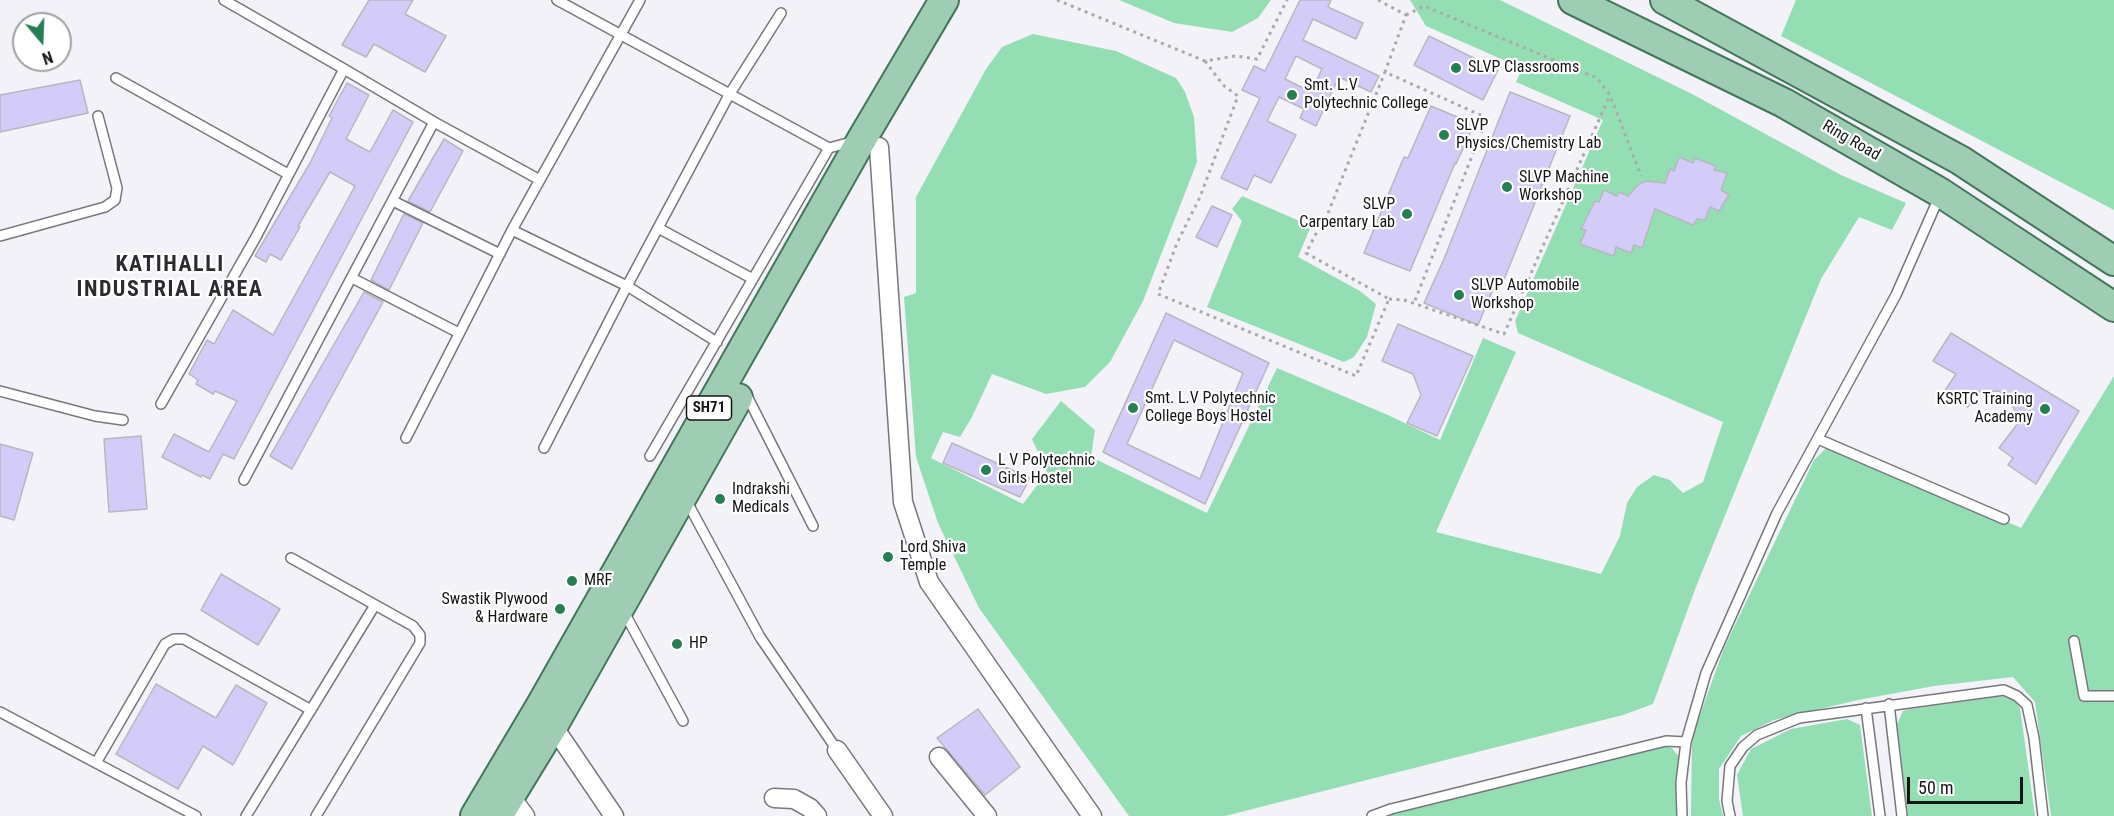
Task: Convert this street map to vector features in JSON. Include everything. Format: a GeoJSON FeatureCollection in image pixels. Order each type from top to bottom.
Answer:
{"type":"FeatureCollection","features":[{"type":"Feature","properties":{"kind":"main road","name":"SH71"},"geometry":{"type":"LineString","coordinates":[[475,816],[683,495],[743,388],[944,0]]}},
{"type":"Feature","properties":{"kind":"main road","name":"SH71"},"geometry":{"type":"LineString","coordinates":[[511,809],[621,592],[870,143],[964,0]]}},
{"type":"Feature","properties":{"kind":"main road","name":"Ring Road"},"geometry":{"type":"LineString","coordinates":[[1573,0],[1784,103],[1941,192],[2114,307]]}},
{"type":"Feature","properties":{"kind":"main road"},"geometry":{"type":"LineString","coordinates":[[1665,0],[1962,161],[2114,261]]}},
{"type":"Feature","properties":{"kind":"main road"},"geometry":{"type":"LineString","coordinates":[[1941,192],[1962,161]]}},
{"type":"Feature","properties":{"kind":"street"},"geometry":{"type":"LineString","coordinates":[[870,143],[903,502],[929,582],[1092,816]]}},
{"type":"Feature","properties":{"kind":"street"},"geometry":{"type":"LineString","coordinates":[[553,726],[614,816]]}},
{"type":"Feature","properties":{"kind":"street"},"geometry":{"type":"LineString","coordinates":[[837,750],[884,816]]}},
{"type":"Feature","properties":{"kind":"street"},"geometry":{"type":"LineString","coordinates":[[939,757],[987,816]]}},
{"type":"Feature","properties":{"kind":"street"},"geometry":{"type":"LineString","coordinates":[[774,798],[794,800],[810,808],[816,816]]}},
{"type":"Feature","properties":{"kind":"lane"},"geometry":{"type":"LineString","coordinates":[[224,0],[434,122],[540,180]]}},
{"type":"Feature","properties":{"kind":"lane"},"geometry":{"type":"LineString","coordinates":[[557,0],[829,148],[870,143]]}},
{"type":"Feature","properties":{"kind":"lane"},"geometry":{"type":"LineString","coordinates":[[406,438],[512,231],[640,0]]}},
{"type":"Feature","properties":{"kind":"lane"},"geometry":{"type":"LineString","coordinates":[[544,448],[729,95],[781,13]]}},
{"type":"Feature","properties":{"kind":"lane"},"geometry":{"type":"LineString","coordinates":[[161,404],[256,237],[344,69]]}},
{"type":"Feature","properties":{"kind":"lane"},"geometry":{"type":"LineString","coordinates":[[116,78],[288,174]]}},
{"type":"Feature","properties":{"kind":"lane"},"geometry":{"type":"LineString","coordinates":[[0,236],[105,207],[115,200],[117,188],[98,116]]}},
{"type":"Feature","properties":{"kind":"lane"},"geometry":{"type":"LineString","coordinates":[[244,480],[434,122]]}},
{"type":"Feature","properties":{"kind":"lane"},"geometry":{"type":"LineString","coordinates":[[650,456],[829,148]]}},
{"type":"Feature","properties":{"kind":"lane"},"geometry":{"type":"LineString","coordinates":[[1682,816],[1681,783],[1686,742],[1706,673],[1777,513],[1896,295],[1941,192]]}},
{"type":"Feature","properties":{"kind":"lane"},"geometry":{"type":"LineString","coordinates":[[393,201],[500,254]]}},
{"type":"Feature","properties":{"kind":"lane"},"geometry":{"type":"LineString","coordinates":[[658,228],[753,279]]}},
{"type":"Feature","properties":{"kind":"lane"},"geometry":{"type":"LineString","coordinates":[[512,231],[627,286],[717,342]]}},
{"type":"Feature","properties":{"kind":"lane"},"geometry":{"type":"LineString","coordinates":[[352,278],[459,333]]}},
{"type":"Feature","properties":{"kind":"lane"},"geometry":{"type":"LineString","coordinates":[[743,388],[813,526]]}},
{"type":"Feature","properties":{"kind":"lane"},"geometry":{"type":"LineString","coordinates":[[0,391],[95,416],[123,420]]}},
{"type":"Feature","properties":{"kind":"lane"},"geometry":{"type":"LineString","coordinates":[[1818,439],[2004,519]]}},
{"type":"Feature","properties":{"kind":"lane"},"geometry":{"type":"LineString","coordinates":[[683,495],[760,637],[837,750]]}},
{"type":"Feature","properties":{"kind":"lane"},"geometry":{"type":"LineString","coordinates":[[291,558],[414,626],[420,635],[420,643],[316,816]]}},
{"type":"Feature","properties":{"kind":"lane"},"geometry":{"type":"LineString","coordinates":[[621,592],[683,721]]}},
{"type":"Feature","properties":{"kind":"lane"},"geometry":{"type":"LineString","coordinates":[[246,816],[375,605]]}},
{"type":"Feature","properties":{"kind":"lane"},"geometry":{"type":"LineString","coordinates":[[96,763],[165,644],[174,639],[184,639],[311,710]]}},
{"type":"Feature","properties":{"kind":"lane"},"geometry":{"type":"LineString","coordinates":[[2074,640],[2084,696],[2114,696]]}},
{"type":"Feature","properties":{"kind":"lane"},"geometry":{"type":"LineString","coordinates":[[1730,816],[1727,801],[1730,766],[1743,747],[1756,735],[1798,718],[2004,690],[2017,696],[2027,705],[2034,738],[2043,816]]}},
{"type":"Feature","properties":{"kind":"lane"},"geometry":{"type":"LineString","coordinates":[[1889,704],[1902,816]]}},
{"type":"Feature","properties":{"kind":"lane"},"geometry":{"type":"LineString","coordinates":[[1866,708],[1880,816]]}},
{"type":"Feature","properties":{"kind":"lane"},"geometry":{"type":"LineString","coordinates":[[0,712],[196,816]]}},
{"type":"Feature","properties":{"kind":"lane"},"geometry":{"type":"LineString","coordinates":[[1372,816],[1391,809],[1666,741],[1686,742]]}},
{"type":"Feature","properties":{"kind":"path"},"geometry":{"type":"LineString","coordinates":[[1057,0],[1205,62],[1223,86],[1238,96],[1200,197],[1177,243],[1158,294],[1356,376],[1389,299]]}},
{"type":"Feature","properties":{"kind":"path"},"geometry":{"type":"LineString","coordinates":[[1205,62],[1235,56],[1257,59],[1287,0]]}},
{"type":"Feature","properties":{"kind":"path"},"geometry":{"type":"LineString","coordinates":[[1378,0],[1406,15]]}},
{"type":"Feature","properties":{"kind":"path"},"geometry":{"type":"LineString","coordinates":[[1328,213],[1406,15],[1424,6],[1598,78],[1610,95],[1641,176]]}},
{"type":"Feature","properties":{"kind":"path"},"geometry":{"type":"LineString","coordinates":[[1385,72],[1486,118],[1414,303]]}},
{"type":"Feature","properties":{"kind":"path"},"geometry":{"type":"LineString","coordinates":[[1322,222],[1306,253],[1389,299],[1414,303],[1504,334],[1610,95]]}},
{"type":"Feature","properties":{"kind":"green space"},"geometry":{"type":"Polygon","coordinates":[[[1119,0],[1271,0],[1258,18],[1232,32],[1174,23],[1119,0]]]}},
{"type":"Feature","properties":{"kind":"green space"},"geometry":{"type":"Polygon","coordinates":[[[1410,0],[1500,0],[1692,94],[1841,175],[1906,203],[1892,230],[1859,217],[1821,279],[1696,587],[1653,704],[1623,715],[1225,816],[1129,816],[979,608],[938,523],[916,457],[904,297],[916,293],[916,197],[986,69],[1002,47],[1033,34],[1116,51],[1176,78],[1185,92],[1194,117],[1197,162],[1143,301],[1110,362],[1085,387],[1046,394],[992,374],[960,437],[943,432],[931,458],[1023,504],[1047,472],[1032,439],[1061,401],[1095,430],[1091,457],[1207,513],[1277,368],[1388,415],[1440,440],[1483,338],[1516,352],[1436,532],[1601,574],[1620,536],[1627,503],[1637,487],[1654,475],[1670,480],[1683,493],[1703,482],[1723,422],[1518,333],[1515,321],[1603,120],[1516,82],[1522,68],[1426,26],[1410,0]]]}},
{"type":"Feature","properties":{"kind":"green space"},"geometry":{"type":"Polygon","coordinates":[[[1796,0],[2114,0],[2114,210],[1781,36],[1796,0]]]}},
{"type":"Feature","properties":{"kind":"green space"},"geometry":{"type":"Polygon","coordinates":[[[1242,196],[1311,226],[1298,257],[1360,291],[1376,304],[1367,337],[1354,357],[1344,362],[1207,307],[1242,221],[1232,209],[1242,196]]]}},
{"type":"Feature","properties":{"kind":"green space"},"geometry":{"type":"Polygon","coordinates":[[[2114,376],[2114,816],[2051,816],[2035,702],[2013,677],[1934,686],[1858,700],[1774,720],[1741,736],[1719,769],[1719,799],[1723,816],[1691,816],[1692,737],[1724,648],[1814,460],[1827,447],[1879,466],[2021,528],[2114,376]]]}},
{"type":"Feature","properties":{"kind":"green space"},"geometry":{"type":"Polygon","coordinates":[[[2002,696],[2015,701],[2020,708],[2035,816],[1908,816],[1897,724],[1903,711],[2002,696]]]}},
{"type":"Feature","properties":{"kind":"green space"},"geometry":{"type":"Polygon","coordinates":[[[1847,719],[1860,725],[1872,816],[1743,816],[1737,775],[1751,749],[1791,729],[1847,719]]]}},
{"type":"Feature","properties":{"kind":"green space"},"geometry":{"type":"Polygon","coordinates":[[[1665,746],[1672,748],[1679,757],[1679,816],[1386,816],[1665,746]]]}},
{"type":"Feature","properties":{"kind":"building"},"geometry":{"type":"Polygon","coordinates":[[[369,0],[413,0],[405,14],[446,36],[425,72],[374,44],[366,57],[342,45],[369,0]]]}},
{"type":"Feature","properties":{"kind":"building","name":"Smt. L.V Polytechnic College"},"geometry":{"type":"Polygon","coordinates":[[[1300,0],[1331,0],[1328,7],[1363,23],[1356,39],[1313,19],[1303,40],[1379,76],[1371,92],[1339,77],[1316,126],[1300,118],[1304,109],[1279,97],[1267,121],[1296,135],[1271,183],[1254,175],[1247,190],[1221,178],[1260,98],[1242,90],[1254,66],[1265,71],[1300,0]],[[1296,56],[1285,79],[1311,92],[1322,69],[1296,56]]]}},
{"type":"Feature","properties":{"kind":"building","name":"SLVP Classrooms"},"geometry":{"type":"Polygon","coordinates":[[[1429,36],[1498,70],[1483,100],[1414,65],[1429,36]]]}},
{"type":"Feature","properties":{"kind":"building"},"geometry":{"type":"Polygon","coordinates":[[[80,80],[88,113],[0,132],[0,95],[80,80]]]}},
{"type":"Feature","properties":{"kind":"building"},"geometry":{"type":"Polygon","coordinates":[[[347,83],[369,95],[346,139],[370,152],[393,110],[413,122],[234,459],[223,454],[210,479],[202,475],[201,477],[162,457],[174,434],[209,452],[237,401],[215,391],[213,394],[196,384],[198,380],[189,374],[207,340],[214,344],[233,310],[273,335],[355,186],[330,172],[281,260],[270,254],[266,262],[255,256],[310,163],[332,118],[329,116],[347,83]]]}},
{"type":"Feature","properties":{"kind":"building","name":"SLVP Machine Workshop"},"geometry":{"type":"Polygon","coordinates":[[[1510,92],[1570,116],[1503,282],[1497,280],[1478,325],[1424,303],[1444,259],[1510,92]]]}},
{"type":"Feature","properties":{"kind":"building","name":"SLVP Carpentary Lab"},"geometry":{"type":"Polygon","coordinates":[[[1431,106],[1474,124],[1455,163],[1410,271],[1364,253],[1404,157],[1408,158],[1431,106]]]}},
{"type":"Feature","properties":{"kind":"building"},"geometry":{"type":"Polygon","coordinates":[[[444,139],[463,151],[430,212],[408,201],[444,139]]]}},
{"type":"Feature","properties":{"kind":"building"},"geometry":{"type":"Polygon","coordinates":[[[1679,157],[1693,163],[1695,158],[1716,166],[1714,170],[1727,173],[1721,190],[1729,195],[1719,211],[1710,207],[1705,220],[1697,219],[1693,225],[1655,209],[1642,248],[1634,245],[1631,253],[1616,247],[1614,256],[1580,244],[1586,230],[1581,229],[1595,201],[1599,202],[1604,190],[1617,196],[1619,192],[1628,196],[1639,184],[1646,181],[1665,183],[1670,169],[1674,171],[1679,157]]]}},
{"type":"Feature","properties":{"kind":"building"},"geometry":{"type":"Polygon","coordinates":[[[1212,206],[1232,215],[1217,247],[1196,237],[1212,206]]]}},
{"type":"Feature","properties":{"kind":"building"},"geometry":{"type":"Polygon","coordinates":[[[404,214],[423,223],[389,290],[371,280],[404,214]]]}},
{"type":"Feature","properties":{"kind":"building"},"geometry":{"type":"Polygon","coordinates":[[[364,292],[383,302],[292,469],[270,456],[364,292]]]}},
{"type":"Feature","properties":{"kind":"building","name":"Smt. L.V Polytechnic College Boys Hostel"},"geometry":{"type":"Polygon","coordinates":[[[1166,313],[1269,363],[1205,504],[1103,452],[1166,313]],[[1174,340],[1127,444],[1200,479],[1243,373],[1174,340]]]}},
{"type":"Feature","properties":{"kind":"building"},"geometry":{"type":"Polygon","coordinates":[[[1398,324],[1473,356],[1437,436],[1407,423],[1421,395],[1413,374],[1382,361],[1398,324]]]}},
{"type":"Feature","properties":{"kind":"building","name":"KSRTC Training Academy"},"geometry":{"type":"Polygon","coordinates":[[[1951,333],[2079,411],[2036,484],[2008,465],[2013,458],[1999,448],[2022,418],[2008,398],[1999,391],[1976,392],[1968,407],[1944,392],[1956,374],[1933,361],[1951,333]]]}},
{"type":"Feature","properties":{"kind":"building"},"geometry":{"type":"Polygon","coordinates":[[[141,436],[147,509],[109,512],[104,439],[141,436]]]}},
{"type":"Feature","properties":{"kind":"building","name":"L V Polytechnic Girls Hostel"},"geometry":{"type":"Polygon","coordinates":[[[952,443],[1030,478],[1020,497],[943,463],[952,443]]]}},
{"type":"Feature","properties":{"kind":"building"},"geometry":{"type":"Polygon","coordinates":[[[0,444],[33,453],[14,520],[0,516],[0,444]]]}},
{"type":"Feature","properties":{"kind":"building"},"geometry":{"type":"Polygon","coordinates":[[[221,574],[280,609],[258,645],[201,610],[221,574]]]}},
{"type":"Feature","properties":{"kind":"building"},"geometry":{"type":"Polygon","coordinates":[[[156,684],[216,718],[236,685],[267,703],[233,765],[203,746],[178,789],[116,754],[156,684]]]}},
{"type":"Feature","properties":{"kind":"building"},"geometry":{"type":"Polygon","coordinates":[[[978,709],[1020,767],[985,795],[937,738],[978,709]]]}},
{"type":"Feature","properties":{"kind":"place","name":"SLVP Classrooms"},"geometry":{"type":"Point","coordinates":[1456,68]}},
{"type":"Feature","properties":{"kind":"place","name":"Smt. L.V Polytechnic College"},"geometry":{"type":"Point","coordinates":[1292,95]}},
{"type":"Feature","properties":{"kind":"place","name":"SLVP Physics/Chemistry Lab"},"geometry":{"type":"Point","coordinates":[1444,135]}},
{"type":"Feature","properties":{"kind":"place","name":"SLVP Machine Workshop"},"geometry":{"type":"Point","coordinates":[1507,187]}},
{"type":"Feature","properties":{"kind":"place","name":"SLVP Carpentary Lab"},"geometry":{"type":"Point","coordinates":[1407,214]}},
{"type":"Feature","properties":{"kind":"place","name":"SLVP Automobile Workshop"},"geometry":{"type":"Point","coordinates":[1459,295]}},
{"type":"Feature","properties":{"kind":"place","name":"Smt. L.V Polytechnic College Boys Hostel"},"geometry":{"type":"Point","coordinates":[1133,408]}},
{"type":"Feature","properties":{"kind":"place","name":"KSRTC Training Academy"},"geometry":{"type":"Point","coordinates":[2045,409]}},
{"type":"Feature","properties":{"kind":"place","name":"L V Polytechnic Girls Hostel"},"geometry":{"type":"Point","coordinates":[986,470]}},
{"type":"Feature","properties":{"kind":"place","name":"Indrakshi Medicals"},"geometry":{"type":"Point","coordinates":[720,499]}},
{"type":"Feature","properties":{"kind":"place","name":"Lord Shiva Temple"},"geometry":{"type":"Point","coordinates":[888,557]}},
{"type":"Feature","properties":{"kind":"place","name":"MRF"},"geometry":{"type":"Point","coordinates":[572,581]}},
{"type":"Feature","properties":{"kind":"place","name":"Swastik Plywood & Hardware"},"geometry":{"type":"Point","coordinates":[560,609]}},
{"type":"Feature","properties":{"kind":"place","name":"HP"},"geometry":{"type":"Point","coordinates":[677,644]}},
{"type":"Feature","properties":{"kind":"district","name":"KATIHALLI INDUSTRIAL AREA"},"geometry":{"type":"Point","coordinates":[170,278]}}]}
